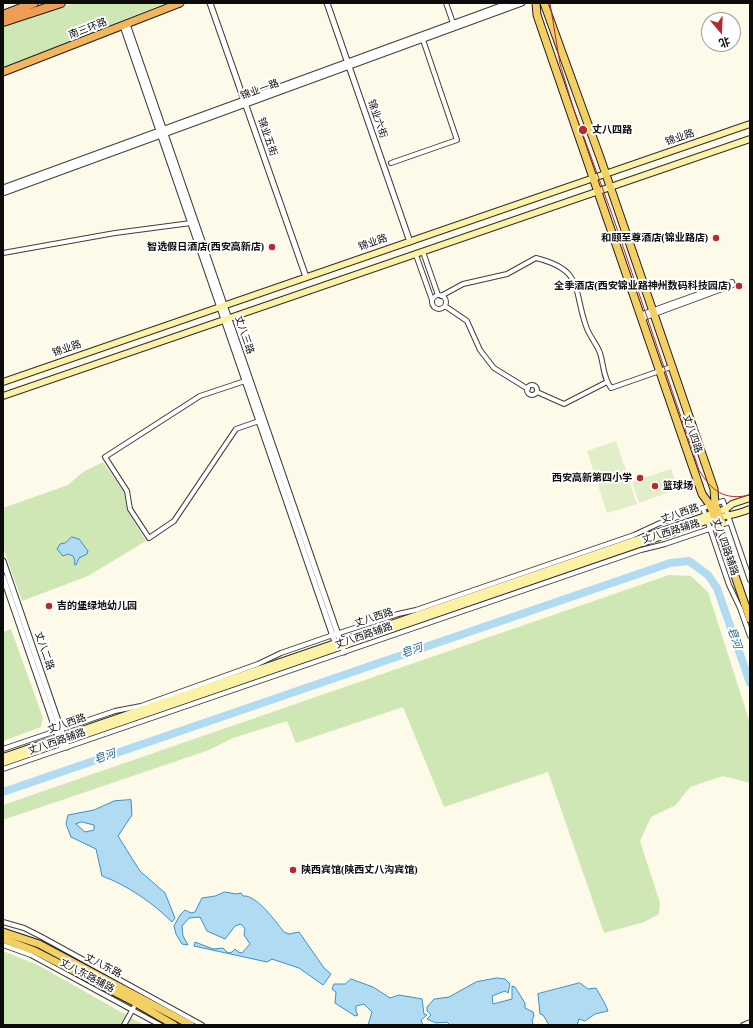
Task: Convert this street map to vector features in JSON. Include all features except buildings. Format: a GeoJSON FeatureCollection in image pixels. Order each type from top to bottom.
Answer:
{"type":"FeatureCollection","features":[{"type":"Feature","properties":{"kind":"highway"},"geometry":{"type":"LineString","coordinates":[[3,15],[34,3]]}},
{"type":"Feature","properties":{"kind":"highway"},"geometry":{"type":"LineString","coordinates":[[3,22],[61,3]]}},
{"type":"Feature","properties":{"kind":"highway","name":"南三环路"},"geometry":{"type":"LineString","coordinates":[[3,72],[180,3]]}},
{"type":"Feature","properties":{"kind":"main road","name":"丈八四路"},"geometry":{"type":"LineString","coordinates":[[536,3],[537,15],[702,494],[713,504]]}},
{"type":"Feature","properties":{"kind":"main road","name":"丈八四路"},"geometry":{"type":"LineString","coordinates":[[544,3],[714,489],[713,504],[750,604]]}},
{"type":"Feature","properties":{"kind":"main road","name":"锦业路"},"geometry":{"type":"LineString","coordinates":[[3,382],[750,124]]}},
{"type":"Feature","properties":{"kind":"main road"},"geometry":{"type":"LineString","coordinates":[[3,396],[750,139]]}},
{"type":"Feature","properties":{"kind":"main road","name":"丈八西路"},"geometry":{"type":"LineString","coordinates":[[198,694],[336,638],[424,614],[706,518],[718,518],[727,512],[732,504],[750,498]]}},
{"type":"Feature","properties":{"kind":"main road","name":"丈八西路"},"geometry":{"type":"LineString","coordinates":[[727,512],[736,515],[750,510]]}},
{"type":"Feature","properties":{"kind":"main road","name":"丈八西路"},"geometry":{"type":"LineString","coordinates":[[3,757],[341,649],[706,518]]}},
{"type":"Feature","properties":{"kind":"main road","name":"丈八四路"},"geometry":{"type":"LineString","coordinates":[[718,518],[750,619]]}},
{"type":"Feature","properties":{"kind":"main road","name":"丈八西路"},"geometry":{"type":"LineString","coordinates":[[3,763],[62,739]]}},
{"type":"Feature","properties":{"kind":"main road","name":"丈八东路"},"geometry":{"type":"LineString","coordinates":[[3,932],[39,944],[174,1025]]}},
{"type":"Feature","properties":{"kind":"main road","name":"丈八东路"},"geometry":{"type":"LineString","coordinates":[[3,939],[35,951],[136,1003],[191,1025]]}},
{"type":"Feature","properties":{"kind":"street","name":"锦业五街"},"geometry":{"type":"LineString","coordinates":[[210,3],[246,102],[306,277]]}},
{"type":"Feature","properties":{"kind":"street","name":"锦业六街"},"geometry":{"type":"LineString","coordinates":[[327,3],[410,242]]}},
{"type":"Feature","properties":{"kind":"street"},"geometry":{"type":"LineString","coordinates":[[446,3],[453,23]]}},
{"type":"Feature","properties":{"kind":"street","name":"锦业一路"},"geometry":{"type":"LineString","coordinates":[[422,37],[453,23],[509,3]]}},
{"type":"Feature","properties":{"kind":"street","name":"锦业一路"},"geometry":{"type":"LineString","coordinates":[[3,188],[246,102],[422,37],[522,3]]}},
{"type":"Feature","properties":{"kind":"street","name":"丈八三路"},"geometry":{"type":"LineString","coordinates":[[125,25],[222,306]]}},
{"type":"Feature","properties":{"kind":"street"},"geometry":{"type":"LineString","coordinates":[[391,163],[457,140],[422,37]]}},
{"type":"Feature","properties":{"kind":"street","name":"丈八三路"},"geometry":{"type":"LineString","coordinates":[[162,132],[191,223],[227,319],[336,638]]}},
{"type":"Feature","properties":{"kind":"street","name":"锦业一路"},"geometry":{"type":"LineString","coordinates":[[3,193],[162,132]]}},
{"type":"Feature","properties":{"kind":"street"},"geometry":{"type":"LineString","coordinates":[[3,254],[115,233],[191,223]]}},
{"type":"Feature","properties":{"kind":"street"},"geometry":{"type":"LineString","coordinates":[[423,252],[439,295],[444,298],[445,306]]}},
{"type":"Feature","properties":{"kind":"street"},"geometry":{"type":"LineString","coordinates":[[416,254],[433,306],[437,309],[445,306]]}},
{"type":"Feature","properties":{"kind":"street"},"geometry":{"type":"LineString","coordinates":[[432,300],[439,295],[463,284],[507,274],[536,258],[556,263],[575,284],[585,324],[600,352],[607,382],[611,388],[671,367]]}},
{"type":"Feature","properties":{"kind":"street"},"geometry":{"type":"LineString","coordinates":[[641,317],[653,314],[733,285],[732,282],[653,314]]}},
{"type":"Feature","properties":{"kind":"street"},"geometry":{"type":"LineString","coordinates":[[445,306],[467,320],[480,350],[494,368],[528,389],[530,394],[533,395],[537,392]]}},
{"type":"Feature","properties":{"kind":"street","name":"丈八三路"},"geometry":{"type":"LineString","coordinates":[[227,319],[245,381],[341,649]]}},
{"type":"Feature","properties":{"kind":"street"},"geometry":{"type":"LineString","coordinates":[[245,381],[200,396],[105,457],[127,491],[130,509],[149,538],[174,521],[236,429],[259,421]]}},
{"type":"Feature","properties":{"kind":"street"},"geometry":{"type":"LineString","coordinates":[[528,389],[531,385],[534,385],[537,392],[564,404],[607,382]]}},
{"type":"Feature","properties":{"kind":"street","name":"丈八西路辅路"},"geometry":{"type":"LineString","coordinates":[[336,638],[398,614],[416,610],[634,535],[660,523],[723,501]]}},
{"type":"Feature","properties":{"kind":"street","name":"丈八四路辅路"},"geometry":{"type":"LineString","coordinates":[[723,501],[750,580]]}},
{"type":"Feature","properties":{"kind":"street","name":"丈八四路辅路"},"geometry":{"type":"LineString","coordinates":[[703,508],[750,636]]}},
{"type":"Feature","properties":{"kind":"street","name":"丈八西路辅路"},"geometry":{"type":"LineString","coordinates":[[341,649],[641,550],[665,544],[710,529],[718,518],[730,522]]}},
{"type":"Feature","properties":{"kind":"street","name":"丈八二路"},"geometry":{"type":"LineString","coordinates":[[3,561],[62,739]]}},
{"type":"Feature","properties":{"kind":"street","name":"丈八二路"},"geometry":{"type":"LineString","coordinates":[[3,577],[62,739]]}},
{"type":"Feature","properties":{"kind":"street","name":"丈八西路辅路"},"geometry":{"type":"LineString","coordinates":[[3,769],[62,739],[198,694]]}},
{"type":"Feature","properties":{"kind":"street","name":"丈八西路辅路"},"geometry":{"type":"LineString","coordinates":[[3,749],[62,739]]}},
{"type":"Feature","properties":{"kind":"street"},"geometry":{"type":"LineString","coordinates":[[3,922],[24,928],[40,936],[202,1025]]}},
{"type":"Feature","properties":{"kind":"street","name":"丈八东路辅路"},"geometry":{"type":"LineString","coordinates":[[3,945],[31,955],[136,1003],[160,1025]]}},
{"type":"Feature","properties":{"kind":"street"},"geometry":{"type":"LineString","coordinates":[[124,1025],[136,1003]]}},
{"type":"Feature","properties":{"kind":"street"},"geometry":{"type":"LineString","coordinates":[[743,1025],[750,1022]]}},
{"type":"Feature","properties":{"kind":"green space"},"geometry":{"type":"Polygon","coordinates":[[[74,3],[166,3],[3,68],[3,26],[74,3]]]}},
{"type":"Feature","properties":{"kind":"green space"},"geometry":{"type":"Polygon","coordinates":[[[616,441],[637,504],[607,513],[587,451],[616,441]]]}},
{"type":"Feature","properties":{"kind":"green space"},"geometry":{"type":"Polygon","coordinates":[[[103,462],[124,492],[128,512],[146,541],[88,576],[22,601],[3,548],[3,508],[68,485],[83,472],[103,462]]]}},
{"type":"Feature","properties":{"kind":"green space","name":"篮球场"},"geometry":{"type":"Polygon","coordinates":[[[671,469],[678,489],[639,503],[632,482],[671,469]]]}},
{"type":"Feature","properties":{"kind":"green space"},"geometry":{"type":"Polygon","coordinates":[[[669,575],[691,576],[708,592],[750,723],[750,783],[723,776],[690,787],[676,805],[651,817],[640,841],[660,903],[659,914],[644,922],[604,933],[548,772],[444,807],[403,707],[296,743],[287,721],[233,738],[209,750],[3,820],[3,805],[669,575]]]}},
{"type":"Feature","properties":{"kind":"green space"},"geometry":{"type":"Polygon","coordinates":[[[11,629],[43,718],[41,727],[3,741],[3,632],[11,629]]]}},
{"type":"Feature","properties":{"kind":"green space"},"geometry":{"type":"Polygon","coordinates":[[[3,951],[38,965],[144,1025],[3,1025],[3,951]]]}},
{"type":"Feature","properties":{"kind":"water"},"geometry":{"type":"Polygon","coordinates":[[[72,537],[79,539],[88,551],[87,554],[79,558],[76,565],[74,564],[75,561],[73,556],[68,554],[63,556],[57,549],[60,544],[65,543],[72,537]]]}},
{"type":"Feature","properties":{"kind":"water"},"geometry":{"type":"Polygon","coordinates":[[[131,800],[132,815],[118,836],[140,871],[165,893],[175,918],[172,922],[157,908],[139,895],[121,884],[102,876],[96,849],[71,837],[66,824],[68,815],[94,810],[114,801],[131,800]],[[82,822],[76,824],[85,832],[94,830],[94,825],[82,822]]]}},
{"type":"Feature","properties":{"kind":"water"},"geometry":{"type":"Polygon","coordinates":[[[225,892],[236,894],[241,893],[243,896],[254,899],[284,932],[289,934],[299,932],[324,968],[331,974],[323,985],[299,968],[272,959],[267,962],[194,946],[195,942],[213,949],[223,948],[228,953],[235,949],[242,953],[250,944],[244,935],[245,929],[241,924],[235,926],[225,939],[207,931],[200,917],[189,918],[182,926],[183,936],[188,945],[182,944],[176,934],[174,926],[180,915],[185,910],[191,913],[195,912],[202,898],[215,896],[225,892]]]}},
{"type":"Feature","properties":{"kind":"water"},"geometry":{"type":"Polygon","coordinates":[[[497,978],[505,979],[510,984],[508,993],[505,991],[492,996],[493,1004],[512,999],[512,986],[515,987],[525,1003],[525,1008],[533,1012],[533,1025],[450,1025],[447,1022],[436,1023],[427,1019],[431,1015],[427,1011],[427,1007],[434,999],[449,997],[476,982],[497,978]]]}},
{"type":"Feature","properties":{"kind":"water"},"geometry":{"type":"Polygon","coordinates":[[[351,979],[373,987],[390,998],[399,995],[422,999],[424,1014],[427,1015],[421,1020],[423,1025],[368,1025],[372,1012],[364,1004],[356,1006],[358,1015],[355,1016],[335,1003],[336,992],[332,989],[334,984],[345,984],[351,979]]]}},
{"type":"Feature","properties":{"kind":"water"},"geometry":{"type":"Polygon","coordinates":[[[580,983],[588,989],[596,988],[608,1011],[595,1014],[585,1021],[579,1019],[577,1025],[549,1025],[543,1015],[540,1014],[538,994],[580,983]]]}},
{"type":"Feature","properties":{"kind":"waterway","name":"皂河"},"geometry":{"type":"LineString","coordinates":[[3,792],[670,563],[689,561],[708,575],[717,588],[750,683]]}},
{"type":"Feature","properties":{"kind":"tram line"},"geometry":{"type":"LineString","coordinates":[[550,3],[560,64],[573,107],[614,220],[699,470],[709,484],[720,493],[733,497],[750,495]]}},
{"type":"Feature","properties":{"kind":"place","name":"丈八四路"},"geometry":{"type":"Point","coordinates":[583,130]}},
{"type":"Feature","properties":{"kind":"place","name":"和颐至尊酒店(锦业路店)"},"geometry":{"type":"Point","coordinates":[716,238]}},
{"type":"Feature","properties":{"kind":"place","name":"智选假日酒店(西安高新店)"},"geometry":{"type":"Point","coordinates":[272,247]}},
{"type":"Feature","properties":{"kind":"place","name":"全季酒店(西安锦业路神州数码科技园店)"},"geometry":{"type":"Point","coordinates":[739,286]}},
{"type":"Feature","properties":{"kind":"place","name":"西安高新第四小学"},"geometry":{"type":"Point","coordinates":[640,478]}},
{"type":"Feature","properties":{"kind":"place","name":"篮球场"},"geometry":{"type":"Point","coordinates":[655,486]}},
{"type":"Feature","properties":{"kind":"place","name":"吉的堡绿地幼儿园"},"geometry":{"type":"Point","coordinates":[49,606]}},
{"type":"Feature","properties":{"kind":"place","name":"陕西宾馆(陕西丈八沟宾馆)"},"geometry":{"type":"Point","coordinates":[293,870]}}]}
